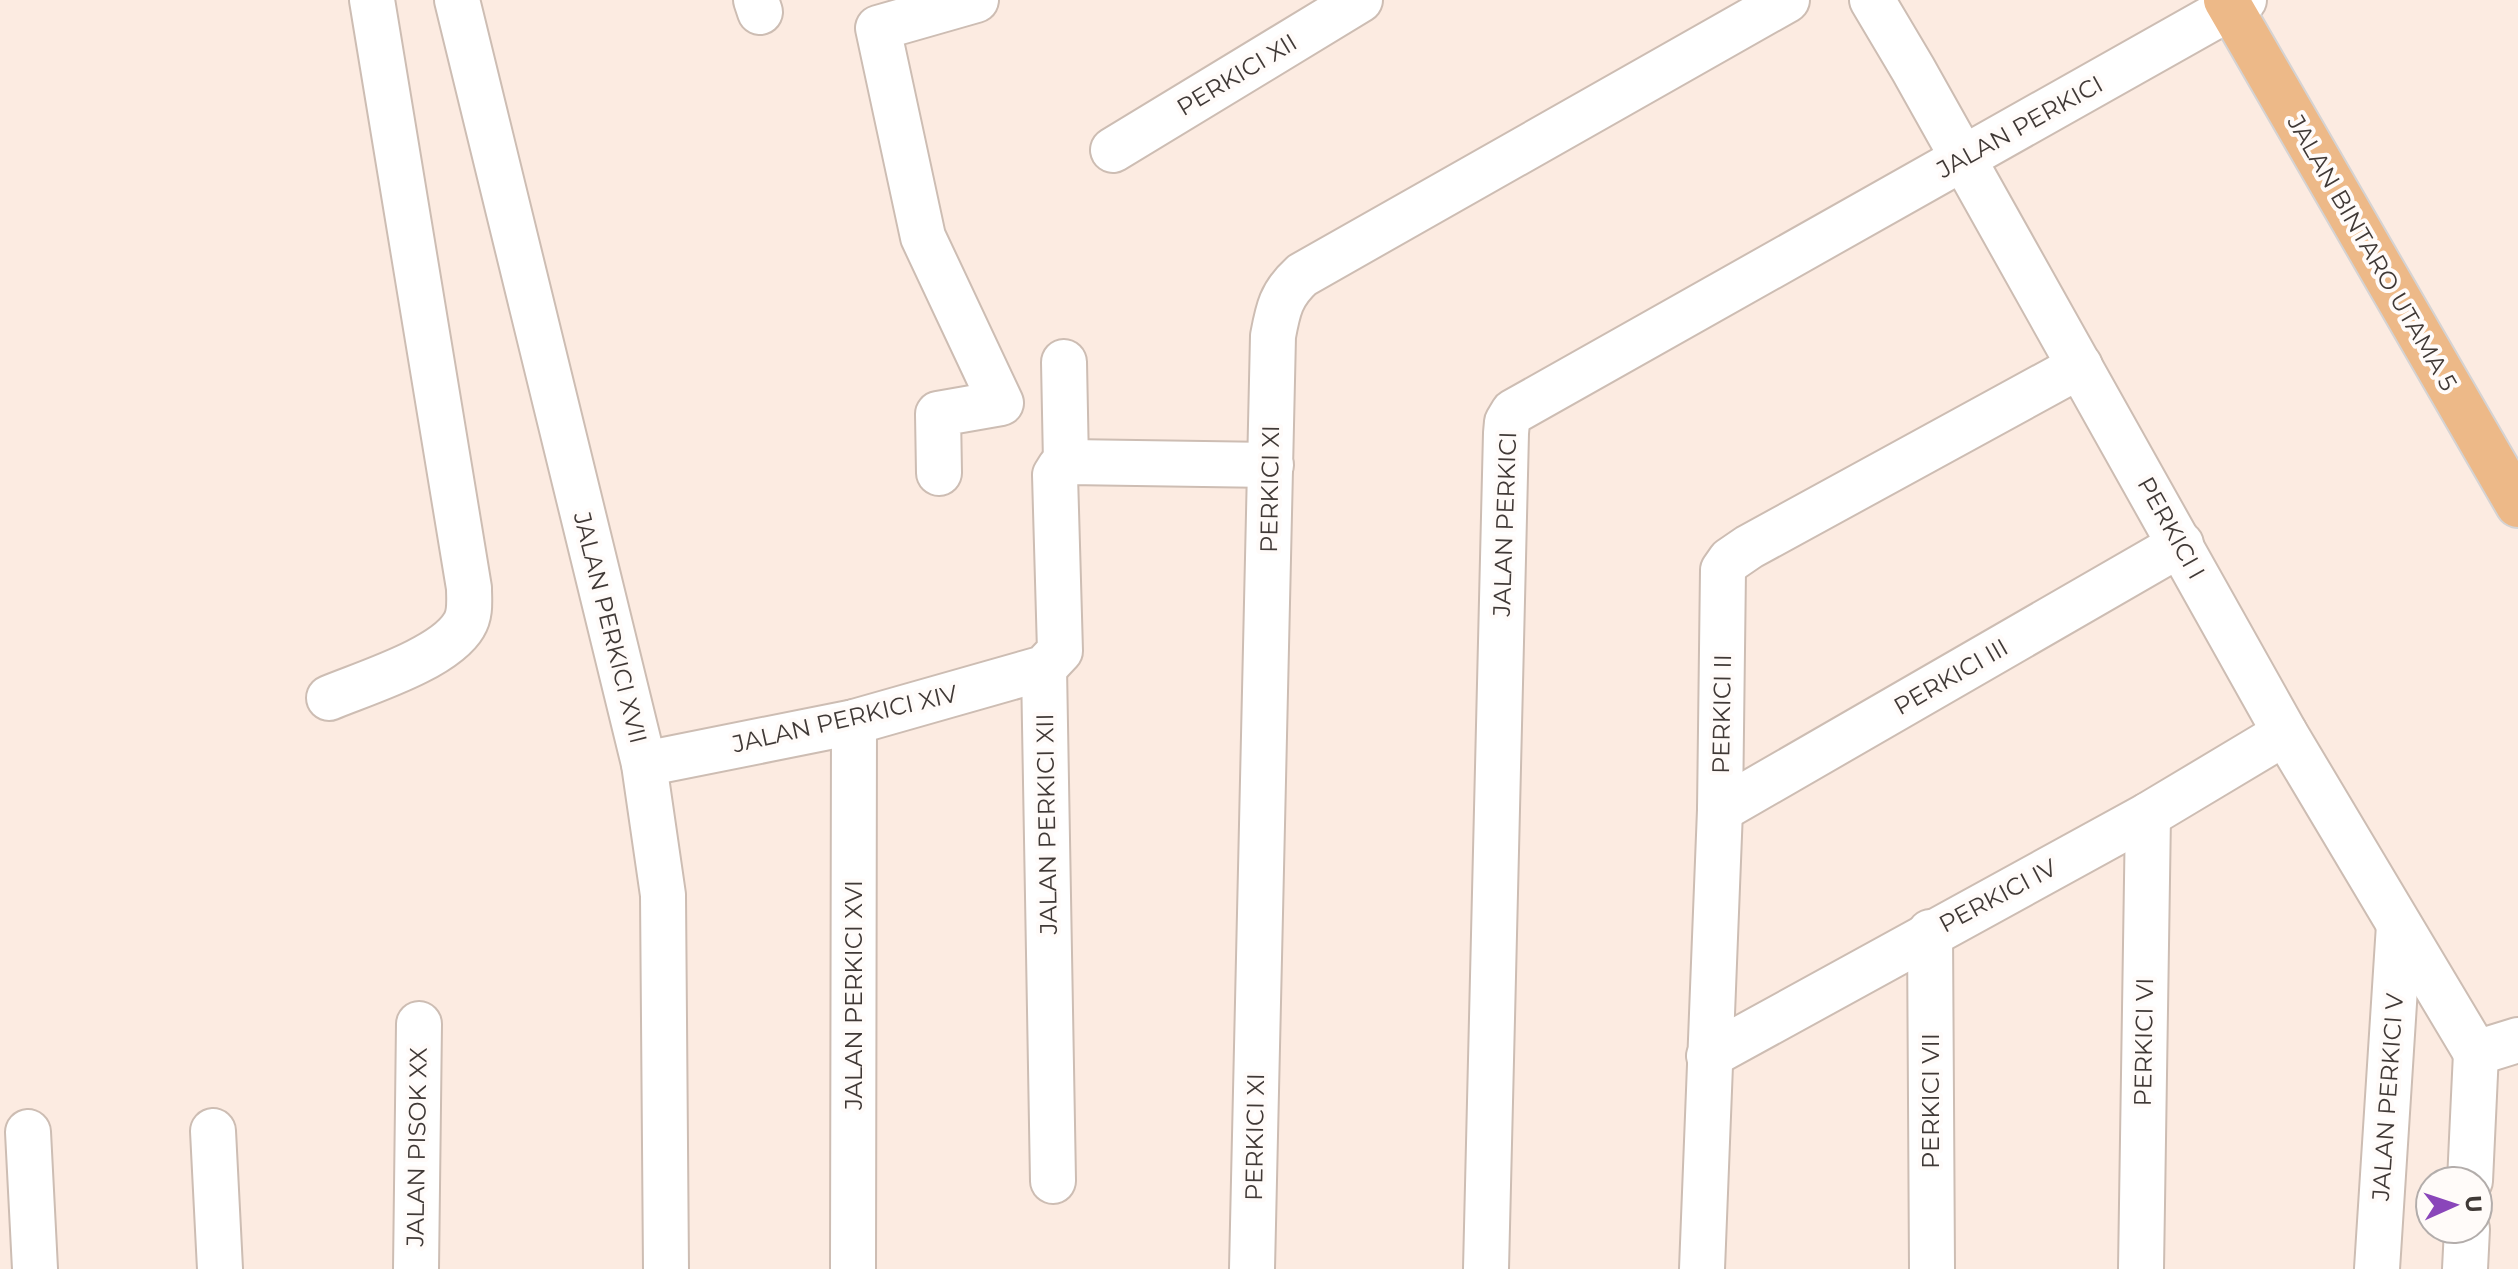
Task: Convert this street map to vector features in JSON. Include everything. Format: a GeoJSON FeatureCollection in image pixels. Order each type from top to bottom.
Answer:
{"type":"FeatureCollection","features":[{"type":"Feature","properties":{"kind":"main road","name":"JALAN BINTARO UTAMA 5"},"geometry":{"type":"LineString","coordinates":[[2233,3],[2518,505]]}},
{"type":"Feature","properties":{"kind":"street"},"geometry":{"type":"LineString","coordinates":[[329,698],[409,665],[448,643],[465,624],[469,610],[469,588],[372,0]]}},
{"type":"Feature","properties":{"kind":"street","name":"JALAN PERKICI XVII"},"geometry":{"type":"LineString","coordinates":[[457,0],[644,764],[663,895],[666,1269]]}},
{"type":"Feature","properties":{"kind":"street"},"geometry":{"type":"LineString","coordinates":[[939,473],[938,414],[1001,403],[923,237],[878,28],[976,0]]}},
{"type":"Feature","properties":{"kind":"street","name":"PERKICI XII"},"geometry":{"type":"LineString","coordinates":[[1113,150],[1360,0]]}},
{"type":"Feature","properties":{"kind":"street","name":"PERKICI XI"},"geometry":{"type":"LineString","coordinates":[[1252,1269],[1277,312],[1287,289],[1302,275],[1787,0]]}},
{"type":"Feature","properties":{"kind":"street","name":"PERKICI I"},"geometry":{"type":"LineString","coordinates":[[1872,0],[2285,733],[2476,1053]]}},
{"type":"Feature","properties":{"kind":"street","name":"JALAN PERKICI"},"geometry":{"type":"LineString","coordinates":[[1486,1269],[1507,422],[1513,412],[2233,3]]}},
{"type":"Feature","properties":{"kind":"street","name":"JALAN PERKICI XII"},"geometry":{"type":"LineString","coordinates":[[1053,1181],[1044,668],[1060,651],[1064,362]]}},
{"type":"Feature","properties":{"kind":"street","name":"PERKICI II"},"geometry":{"type":"LineString","coordinates":[[1702,1269],[1720,810],[1723,570],[1730,560],[1749,547],[2080,366]]}},
{"type":"Feature","properties":{"kind":"street"},"geometry":{"type":"LineString","coordinates":[[1061,469],[1271,465]]}},
{"type":"Feature","properties":{"kind":"street","name":"PERKICI III"},"geometry":{"type":"LineString","coordinates":[[1720,810],[2181,544]]}},
{"type":"Feature","properties":{"kind":"street","name":"JALAN PERKICI XIV"},"geometry":{"type":"LineString","coordinates":[[644,764],[854,722],[1044,668]]}},
{"type":"Feature","properties":{"kind":"street","name":"JALAN PERKICI XVI"},"geometry":{"type":"LineString","coordinates":[[853,1269],[854,722]]}},
{"type":"Feature","properties":{"kind":"street","name":"PERKICI IV"},"geometry":{"type":"LineString","coordinates":[[1709,1056],[2148,815],[2285,733]]}},
{"type":"Feature","properties":{"kind":"street","name":"PERKICI VI"},"geometry":{"type":"LineString","coordinates":[[2141,1269],[2148,815]]}},
{"type":"Feature","properties":{"kind":"street","name":"JALAN PERKICI V"},"geometry":{"type":"LineString","coordinates":[[2377,1269],[2399,925]]}},
{"type":"Feature","properties":{"kind":"street","name":"PERKICI VII"},"geometry":{"type":"LineString","coordinates":[[1930,932],[1932,1269]]}},
{"type":"Feature","properties":{"kind":"street","name":"JALAN PISOK XX"},"geometry":{"type":"LineString","coordinates":[[416,1269],[419,1024]]}},
{"type":"Feature","properties":{"kind":"street"},"geometry":{"type":"LineString","coordinates":[[2471,1165],[2476,1053],[2518,1040]]}},
{"type":"Feature","properties":{"kind":"street"},"geometry":{"type":"LineString","coordinates":[[213,1131],[220,1269]]}},
{"type":"Feature","properties":{"kind":"street"},"geometry":{"type":"LineString","coordinates":[[28,1132],[35,1269]]}},
{"type":"Feature","properties":{"kind":"street"},"geometry":{"type":"LineString","coordinates":[[2465,1269],[2466,1245]]}}]}
